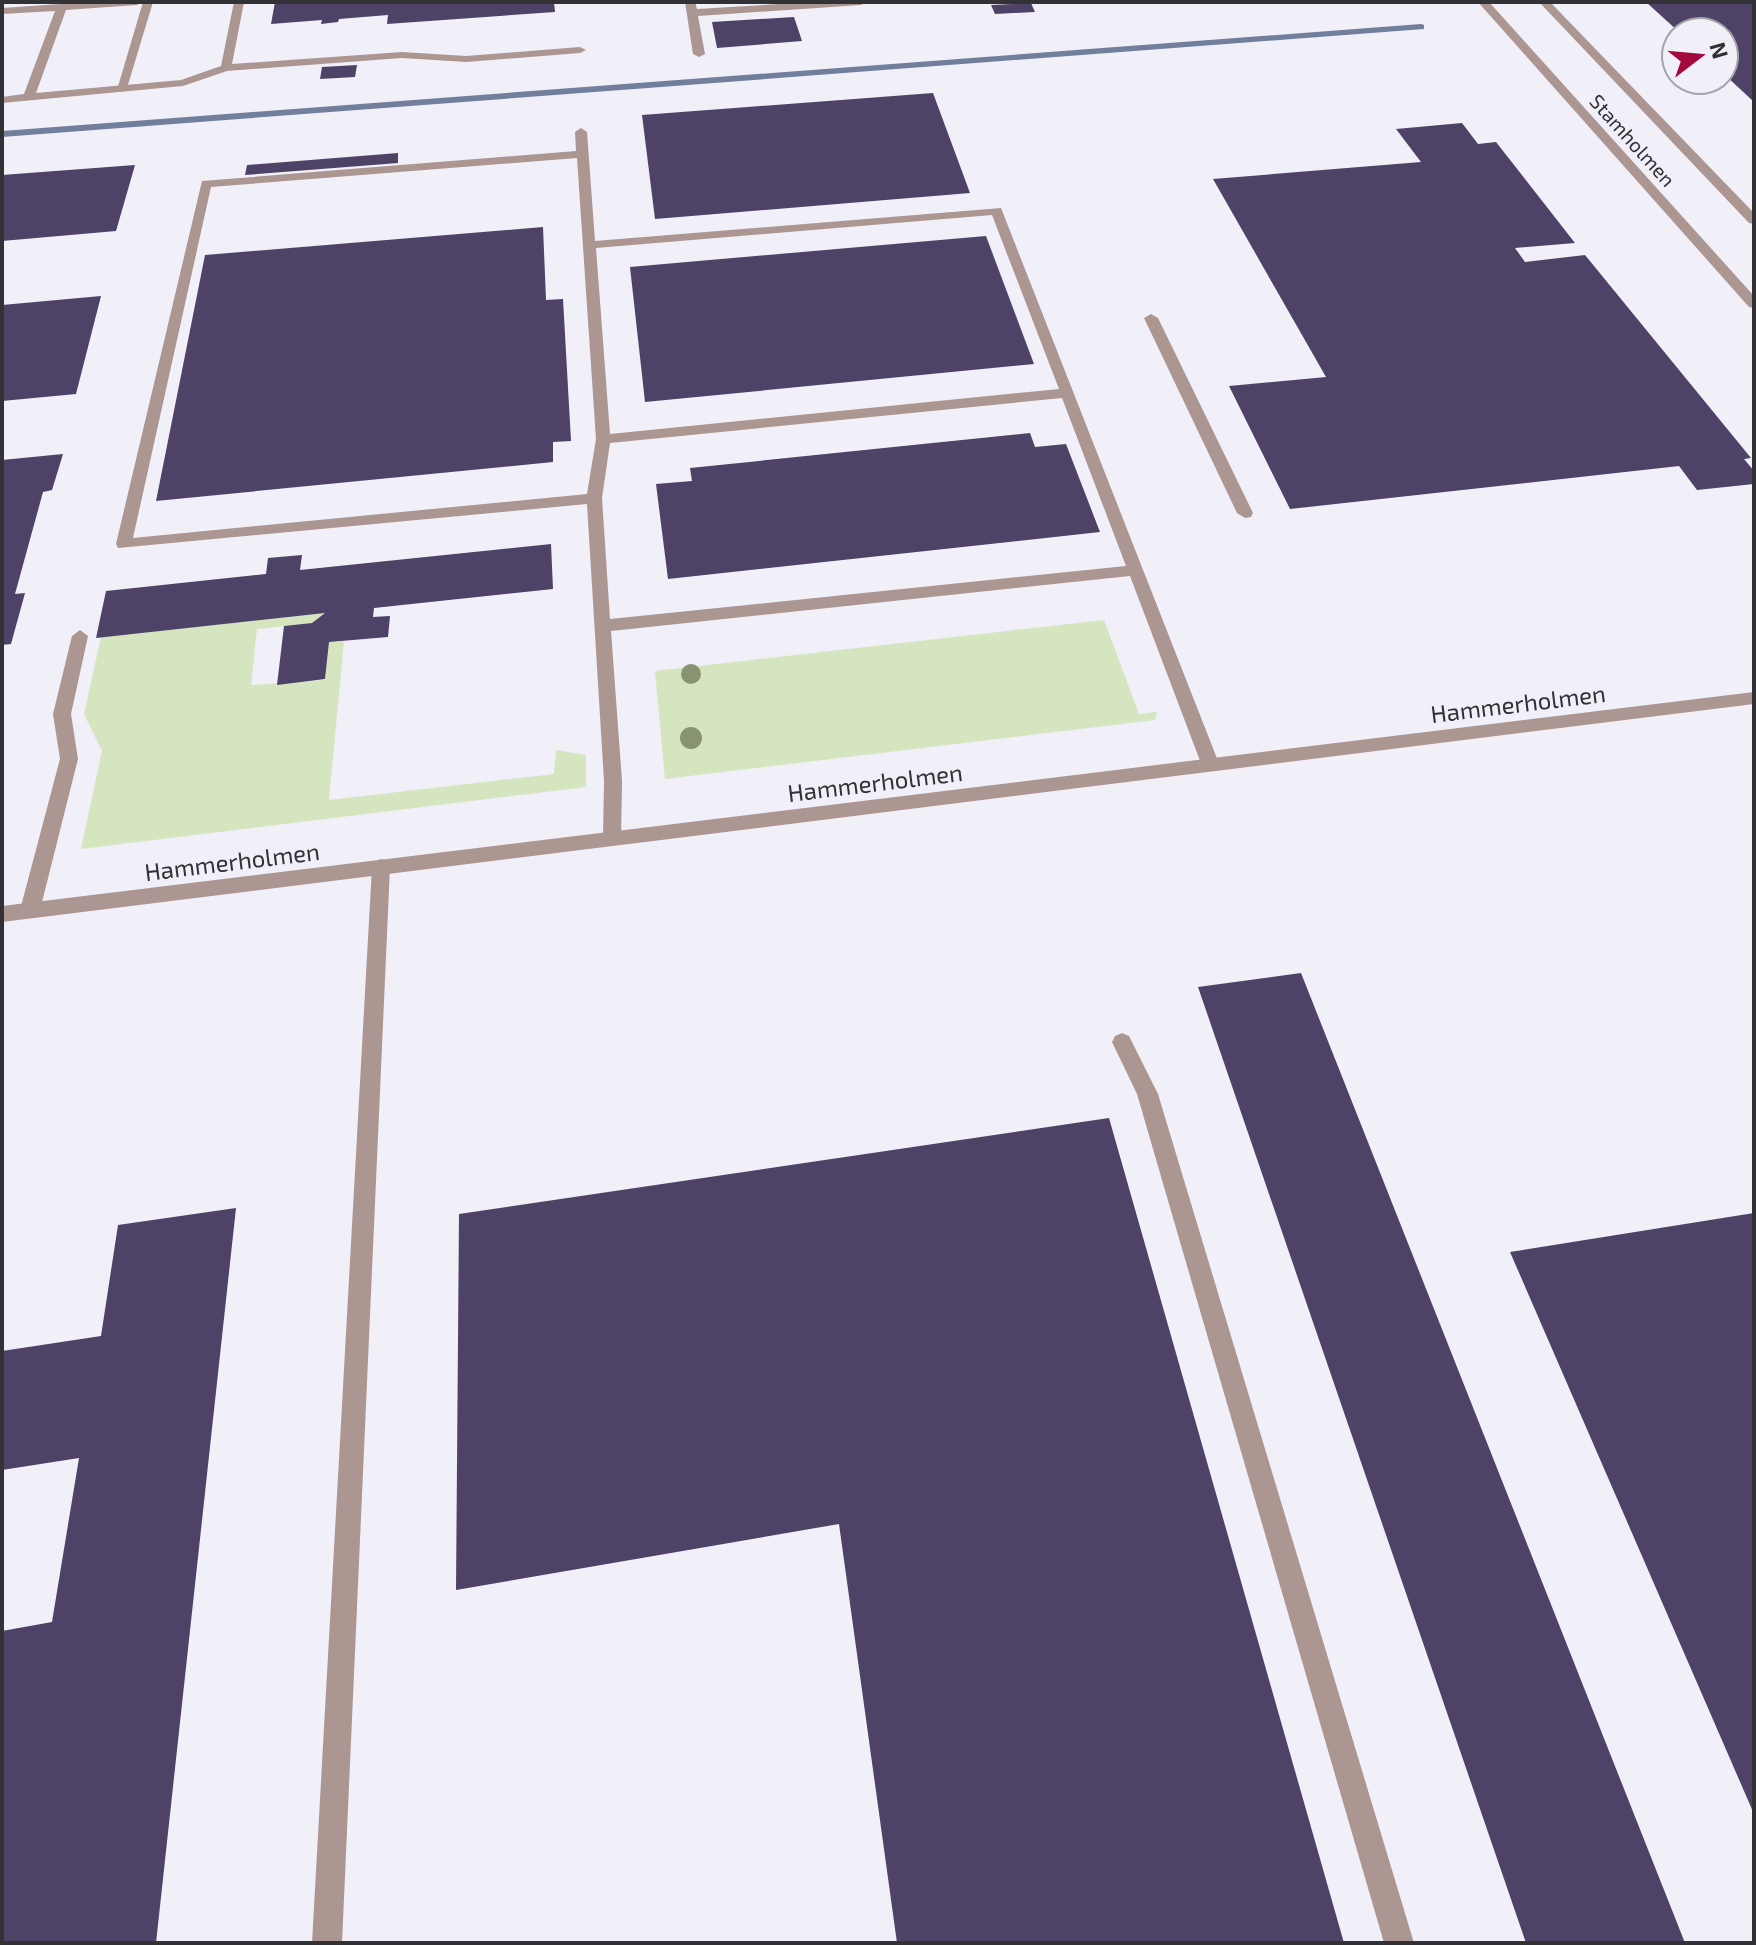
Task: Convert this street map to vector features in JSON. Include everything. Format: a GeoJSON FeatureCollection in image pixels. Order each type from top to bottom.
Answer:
{"type":"FeatureCollection","features":[{"type":"Feature","properties":{"kind":"street"},"geometry":{"type":"LineString","coordinates":[[2,11],[137,2]]}},
{"type":"Feature","properties":{"kind":"street"},"geometry":{"type":"LineString","coordinates":[[121,88],[148,2]]}},
{"type":"Feature","properties":{"kind":"street"},"geometry":{"type":"LineString","coordinates":[[226,68],[239,2]]}},
{"type":"Feature","properties":{"kind":"street"},"geometry":{"type":"LineString","coordinates":[[699,54],[691,8],[861,2]]}},
{"type":"Feature","properties":{"kind":"street","name":"Stamholmen"},"geometry":{"type":"LineString","coordinates":[[1483,2],[1754,304]]}},
{"type":"Feature","properties":{"kind":"street","name":"Stamholmen"},"geometry":{"type":"LineString","coordinates":[[1544,2],[1751,213]]}},
{"type":"Feature","properties":{"kind":"street"},"geometry":{"type":"LineString","coordinates":[[28,98],[62,7]]}},
{"type":"Feature","properties":{"kind":"street"},"geometry":{"type":"LineString","coordinates":[[2,100],[183,83],[226,68],[402,55],[466,59],[580,50]]}},
{"type":"Feature","properties":{"kind":"street"},"geometry":{"type":"LineString","coordinates":[[581,132],[603,439],[594,498],[613,781],[612,839]]}},
{"type":"Feature","properties":{"kind":"street"},"geometry":{"type":"LineString","coordinates":[[583,154],[206,184],[124,544],[594,498]]}},
{"type":"Feature","properties":{"kind":"street"},"geometry":{"type":"LineString","coordinates":[[589,245],[997,211],[1211,766]]}},
{"type":"Feature","properties":{"kind":"street"},"geometry":{"type":"LineString","coordinates":[[1151,318],[1245,513]]}},
{"type":"Feature","properties":{"kind":"street"},"geometry":{"type":"LineString","coordinates":[[603,439],[1067,393]]}},
{"type":"Feature","properties":{"kind":"street"},"geometry":{"type":"LineString","coordinates":[[602,626],[1135,570]]}},
{"type":"Feature","properties":{"kind":"street"},"geometry":{"type":"LineString","coordinates":[[30,910],[69,759],[62,714],[80,636]]}},
{"type":"Feature","properties":{"kind":"street","name":"Hammerholmen"},"geometry":{"type":"LineString","coordinates":[[2,914],[1754,698]]}},
{"type":"Feature","properties":{"kind":"street"},"geometry":{"type":"LineString","coordinates":[[327,1943],[381,867]]}},
{"type":"Feature","properties":{"kind":"street"},"geometry":{"type":"LineString","coordinates":[[1122,1042],[1147,1094],[1399,1943]]}},
{"type":"Feature","properties":{"kind":"green space"},"geometry":{"type":"Polygon","coordinates":[[[325,613],[312,623],[257,629],[251,685],[325,680],[329,642],[344,641],[329,800],[554,774],[556,750],[586,755],[586,787],[81,849],[102,751],[84,714],[101,637],[325,613]]]}},
{"type":"Feature","properties":{"kind":"green space"},"geometry":{"type":"Polygon","coordinates":[[[1104,620],[1139,714],[1157,712],[1155,720],[665,779],[655,671],[1104,620]]]}},
{"type":"Feature","properties":{"kind":"building"},"geometry":{"type":"Polygon","coordinates":[[[275,2],[554,2],[555,12],[387,24],[388,15],[339,19],[338,22],[321,24],[322,20],[271,24],[275,2]]]}},
{"type":"Feature","properties":{"kind":"building"},"geometry":{"type":"Polygon","coordinates":[[[1646,2],[1754,2],[1754,102],[1740,89],[1740,16],[1661,16],[1646,2]]]}},
{"type":"Feature","properties":{"kind":"building"},"geometry":{"type":"Polygon","coordinates":[[[1031,3],[1035,12],[995,14],[991,5],[1031,3]]]}},
{"type":"Feature","properties":{"kind":"building"},"geometry":{"type":"Polygon","coordinates":[[[794,17],[802,41],[717,48],[712,22],[794,17]]]}},
{"type":"Feature","properties":{"kind":"building"},"geometry":{"type":"Polygon","coordinates":[[[357,65],[355,77],[320,79],[322,67],[357,65]]]}},
{"type":"Feature","properties":{"kind":"building"},"geometry":{"type":"Polygon","coordinates":[[[933,93],[970,193],[655,219],[642,115],[933,93]]]}},
{"type":"Feature","properties":{"kind":"building"},"geometry":{"type":"Polygon","coordinates":[[[1462,123],[1478,144],[1496,142],[1575,243],[1515,248],[1525,262],[1585,255],[1751,458],[1744,459],[1754,471],[1754,484],[1697,490],[1679,466],[1290,509],[1229,386],[1326,377],[1213,179],[1421,162],[1396,129],[1462,123]]]}},
{"type":"Feature","properties":{"kind":"building"},"geometry":{"type":"Polygon","coordinates":[[[398,153],[398,163],[245,175],[247,165],[398,153]]]}},
{"type":"Feature","properties":{"kind":"building"},"geometry":{"type":"Polygon","coordinates":[[[135,165],[116,231],[2,241],[2,175],[135,165]]]}},
{"type":"Feature","properties":{"kind":"building"},"geometry":{"type":"Polygon","coordinates":[[[543,227],[546,300],[563,299],[571,441],[553,442],[553,462],[156,501],[205,255],[543,227]]]}},
{"type":"Feature","properties":{"kind":"building"},"geometry":{"type":"Polygon","coordinates":[[[986,236],[1034,364],[645,402],[630,267],[986,236]]]}},
{"type":"Feature","properties":{"kind":"building"},"geometry":{"type":"Polygon","coordinates":[[[101,296],[76,394],[2,401],[2,305],[101,296]]]}},
{"type":"Feature","properties":{"kind":"building"},"geometry":{"type":"Polygon","coordinates":[[[1030,433],[1035,447],[1066,444],[1100,532],[668,579],[656,484],[692,481],[690,468],[1030,433]]]}},
{"type":"Feature","properties":{"kind":"building"},"geometry":{"type":"Polygon","coordinates":[[[63,454],[52,490],[43,492],[15,594],[25,593],[11,644],[2,645],[2,460],[63,454]]]}},
{"type":"Feature","properties":{"kind":"building"},"geometry":{"type":"Polygon","coordinates":[[[551,544],[553,589],[374,608],[373,617],[390,616],[388,637],[329,642],[325,679],[277,685],[284,626],[312,623],[325,613],[96,638],[106,591],[266,574],[268,558],[302,555],[300,570],[551,544]]]}},
{"type":"Feature","properties":{"kind":"building"},"geometry":{"type":"Polygon","coordinates":[[[1301,973],[1685,1943],[1526,1943],[1198,987],[1301,973]]]}},
{"type":"Feature","properties":{"kind":"building"},"geometry":{"type":"Polygon","coordinates":[[[1109,1118],[1344,1943],[897,1943],[839,1524],[456,1590],[459,1214],[1109,1118]]]}},
{"type":"Feature","properties":{"kind":"building"},"geometry":{"type":"Polygon","coordinates":[[[236,1208],[156,1943],[2,1943],[2,1631],[52,1622],[79,1458],[2,1470],[2,1351],[101,1336],[118,1225],[236,1208]]]}},
{"type":"Feature","properties":{"kind":"building"},"geometry":{"type":"Polygon","coordinates":[[[1754,1213],[1754,1814],[1510,1252],[1754,1213]]]}},
{"type":"Feature","properties":{"kind":"waterway"},"geometry":{"type":"LineString","coordinates":[[2,134],[1421,27]]}}]}
